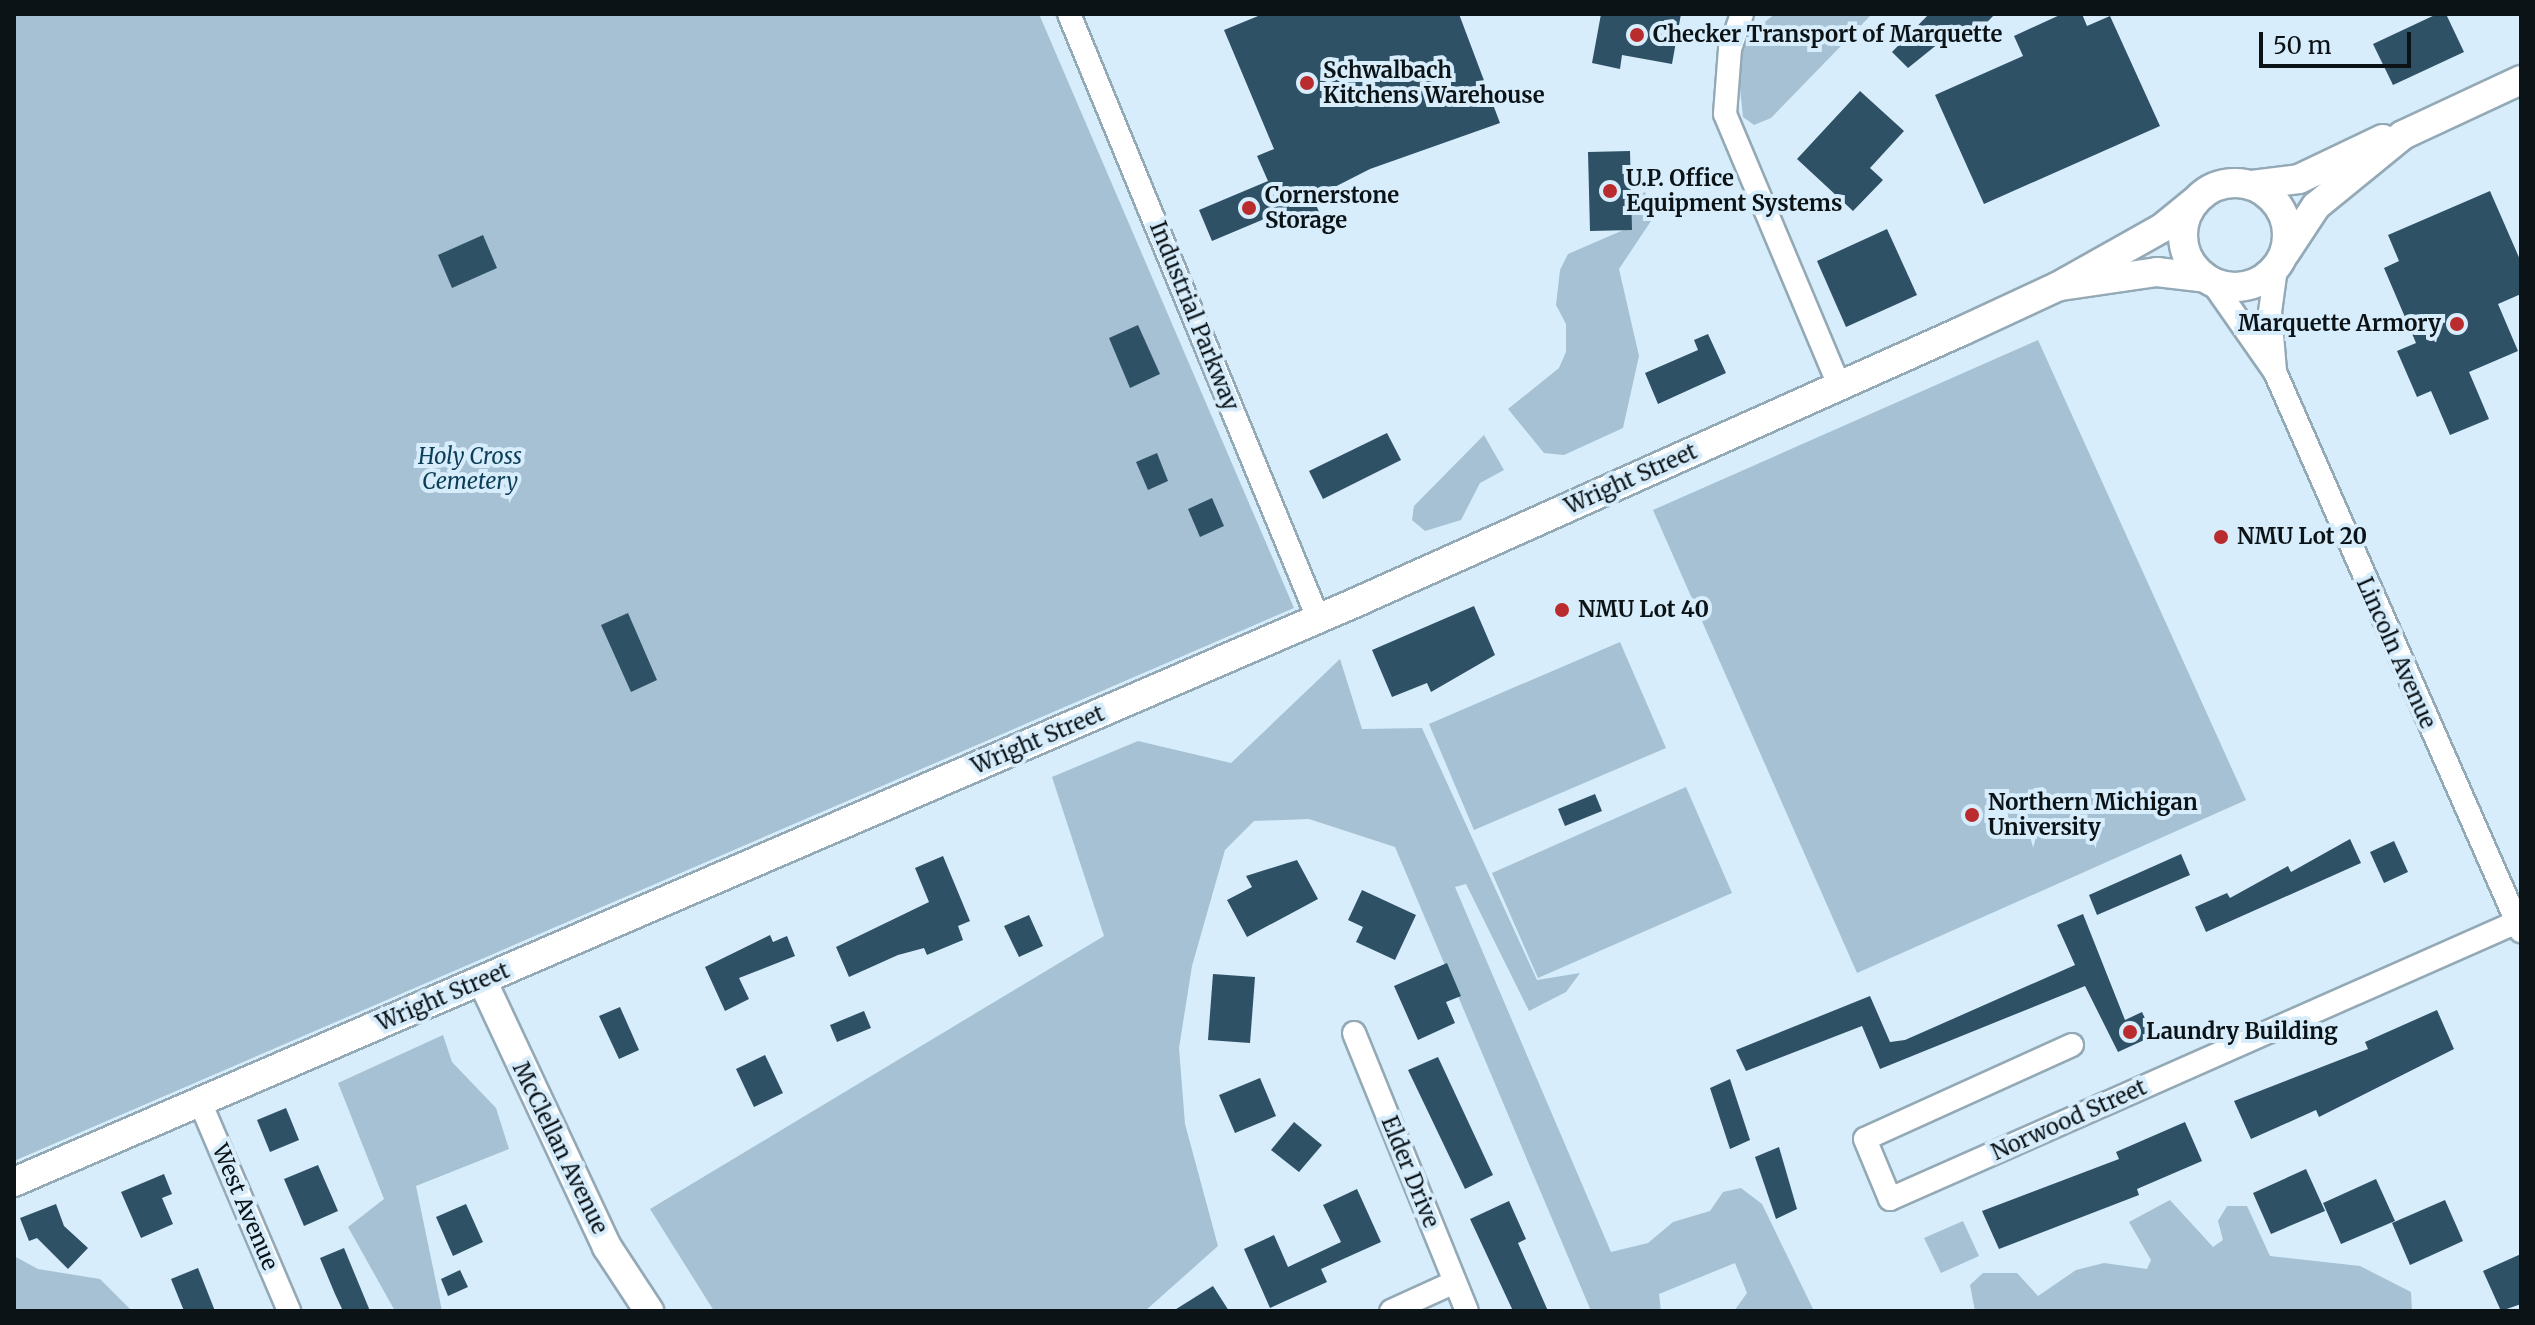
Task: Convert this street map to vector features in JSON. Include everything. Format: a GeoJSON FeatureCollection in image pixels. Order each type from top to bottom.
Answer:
{"type":"FeatureCollection","features":[{"type":"Feature","properties":{"kind":"main road"},"geometry":{"type":"LineString","coordinates":[[2403,135],[2316,206],[2279,263],[2242,287],[2209,280],[2184,247],[2194,202],[2220,184],[2252,185],[2299,179],[2367,143],[2403,135],[2521,80]]}},
{"type":"Feature","properties":{"kind":"main road"},"geometry":{"type":"LineString","coordinates":[[2252,185],[2285,217],[2279,263]]}},
{"type":"Feature","properties":{"kind":"main road","name":"Wright Street"},"geometry":{"type":"LineString","coordinates":[[14,1182],[1318,618],[2057,287],[2162,228],[2194,202]]}},
{"type":"Feature","properties":{"kind":"main road","name":"Wright Street"},"geometry":{"type":"LineString","coordinates":[[2057,287],[2157,272],[2209,280]]}},
{"type":"Feature","properties":{"kind":"main road","name":"McClellan Avenue"},"geometry":{"type":"LineString","coordinates":[[482,980],[607,1247],[649,1311]]}},
{"type":"Feature","properties":{"kind":"street","name":"Industrial Parkway"},"geometry":{"type":"LineString","coordinates":[[1069,14],[1318,618]]}},
{"type":"Feature","properties":{"kind":"street"},"geometry":{"type":"LineString","coordinates":[[1742,14],[1728,61],[1725,114],[1839,385]]}},
{"type":"Feature","properties":{"kind":"street","name":"Lincoln Avenue"},"geometry":{"type":"LineString","coordinates":[[2275,372],[2279,263]]}},
{"type":"Feature","properties":{"kind":"street","name":"Lincoln Avenue"},"geometry":{"type":"LineString","coordinates":[[2209,280],[2275,372],[2519,927]]}},
{"type":"Feature","properties":{"kind":"street","name":"Norwood Street"},"geometry":{"type":"LineString","coordinates":[[2072,1045],[1865,1139],[1890,1199],[2519,927]]}},
{"type":"Feature","properties":{"kind":"street","name":"Elder Drive"},"geometry":{"type":"LineString","coordinates":[[1354,1033],[1467,1311]]}},
{"type":"Feature","properties":{"kind":"street","name":"West Avenue"},"geometry":{"type":"LineString","coordinates":[[200,1102],[289,1311]]}},
{"type":"Feature","properties":{"kind":"street"},"geometry":{"type":"LineString","coordinates":[[1391,1311],[1455,1282]]}},
{"type":"Feature","properties":{"kind":"green space","name":"Holy Cross Cemetery"},"geometry":{"type":"Polygon","coordinates":[[[14,14],[1039,14],[1294,608],[14,1161],[14,14]]]}},
{"type":"Feature","properties":{"kind":"green space"},"geometry":{"type":"Polygon","coordinates":[[[1775,14],[1872,14],[1771,118],[1754,125],[1743,117],[1737,59],[1745,37],[1775,14]]]}},
{"type":"Feature","properties":{"kind":"green space"},"geometry":{"type":"Polygon","coordinates":[[[1645,192],[1655,215],[1619,269],[1639,356],[1623,428],[1564,455],[1544,453],[1508,409],[1559,368],[1566,352],[1566,324],[1556,305],[1560,270],[1568,254],[1628,228],[1633,198],[1645,192]]]}},
{"type":"Feature","properties":{"kind":"green space"},"geometry":{"type":"Polygon","coordinates":[[[2038,340],[2246,800],[1857,973],[1653,510],[2038,340]]]}},
{"type":"Feature","properties":{"kind":"green space"},"geometry":{"type":"Polygon","coordinates":[[[1484,435],[1504,470],[1480,483],[1461,520],[1425,531],[1412,520],[1414,506],[1484,435]]]}},
{"type":"Feature","properties":{"kind":"green space"},"geometry":{"type":"Polygon","coordinates":[[[1620,642],[1666,748],[1474,830],[1429,724],[1620,642]]]}},
{"type":"Feature","properties":{"kind":"green space"},"geometry":{"type":"Polygon","coordinates":[[[1340,659],[1362,729],[1422,728],[1537,980],[1580,973],[1566,992],[1529,1011],[1466,884],[1455,887],[1611,1252],[1648,1243],[1673,1222],[1710,1211],[1723,1192],[1741,1188],[1762,1204],[1814,1311],[1734,1311],[1747,1293],[1735,1263],[1659,1294],[1661,1311],[1591,1311],[1395,847],[1309,819],[1254,821],[1225,850],[1192,966],[1179,1048],[1185,1124],[1218,1246],[1145,1311],[714,1311],[650,1209],[1104,936],[1052,777],[1138,741],[1231,763],[1340,659]]]}},
{"type":"Feature","properties":{"kind":"green space"},"geometry":{"type":"Polygon","coordinates":[[[1686,787],[1732,893],[1538,978],[1492,873],[1686,787]]]}},
{"type":"Feature","properties":{"kind":"green space"},"geometry":{"type":"Polygon","coordinates":[[[443,1035],[452,1062],[496,1108],[509,1149],[416,1186],[442,1311],[395,1311],[348,1227],[384,1199],[338,1083],[443,1035]]]}},
{"type":"Feature","properties":{"kind":"green space"},"geometry":{"type":"Polygon","coordinates":[[[2170,1200],[2213,1247],[2223,1240],[2218,1221],[2227,1206],[2247,1206],[2270,1256],[2360,1266],[2411,1292],[2412,1311],[1975,1311],[1970,1285],[1983,1273],[2017,1273],[2038,1296],[2076,1270],[2104,1263],[2147,1269],[2151,1260],[2129,1222],[2170,1200]]]}},
{"type":"Feature","properties":{"kind":"green space"},"geometry":{"type":"Polygon","coordinates":[[[1963,1221],[1979,1256],[1941,1273],[1924,1238],[1963,1221]]]}},
{"type":"Feature","properties":{"kind":"green space"},"geometry":{"type":"Polygon","coordinates":[[[14,1256],[38,1269],[100,1279],[132,1311],[14,1311],[14,1256]]]}},
{"type":"Feature","properties":{"kind":"building"},"geometry":{"type":"Polygon","coordinates":[[[1263,14],[1459,14],[1500,123],[1370,169],[1313,198],[1320,214],[1288,227],[1281,212],[1212,241],[1199,210],[1268,181],[1257,156],[1274,149],[1224,30],[1263,14]]]}},
{"type":"Feature","properties":{"kind":"building","name":"Checker Transport of Marquette"},"geometry":{"type":"Polygon","coordinates":[[[1601,14],[1681,14],[1672,64],[1622,55],[1620,69],[1592,63],[1601,14]]]}},
{"type":"Feature","properties":{"kind":"building"},"geometry":{"type":"Polygon","coordinates":[[[1929,14],[1995,14],[1966,44],[1954,31],[1908,68],[1892,52],[1929,14]]]}},
{"type":"Feature","properties":{"kind":"building"},"geometry":{"type":"Polygon","coordinates":[[[2062,14],[2082,14],[2087,26],[2110,16],[2160,126],[1984,204],[1935,95],[2023,56],[2014,36],[2062,14]]]}},
{"type":"Feature","properties":{"kind":"building"},"geometry":{"type":"Polygon","coordinates":[[[2437,14],[2446,14],[2464,52],[2393,85],[2373,44],[2437,14]]]}},
{"type":"Feature","properties":{"kind":"building"},"geometry":{"type":"Polygon","coordinates":[[[1860,91],[1904,131],[1870,168],[1883,180],[1853,211],[1797,159],[1860,91]]]}},
{"type":"Feature","properties":{"kind":"building","name":"U.P. Office Equipment Systems"},"geometry":{"type":"Polygon","coordinates":[[[1630,151],[1632,230],[1590,231],[1588,152],[1630,151]]]}},
{"type":"Feature","properties":{"kind":"building","name":"Marquette Armory"},"geometry":{"type":"Polygon","coordinates":[[[2490,191],[2521,262],[2521,294],[2498,304],[2518,351],[2469,372],[2489,419],[2450,435],[2431,391],[2417,397],[2397,351],[2416,343],[2384,268],[2399,261],[2388,235],[2490,191]]]}},
{"type":"Feature","properties":{"kind":"building"},"geometry":{"type":"Polygon","coordinates":[[[1887,229],[1917,295],[1846,327],[1817,261],[1887,229]]]}},
{"type":"Feature","properties":{"kind":"building"},"geometry":{"type":"Polygon","coordinates":[[[483,235],[497,268],[452,288],[438,255],[483,235]]]}},
{"type":"Feature","properties":{"kind":"building"},"geometry":{"type":"Polygon","coordinates":[[[1138,325],[1160,374],[1130,388],[1109,338],[1138,325]]]}},
{"type":"Feature","properties":{"kind":"building"},"geometry":{"type":"Polygon","coordinates":[[[1708,334],[1726,373],[1658,404],[1645,373],[1698,350],[1694,340],[1708,334]]]}},
{"type":"Feature","properties":{"kind":"building"},"geometry":{"type":"Polygon","coordinates":[[[1387,433],[1401,460],[1323,499],[1309,471],[1387,433]]]}},
{"type":"Feature","properties":{"kind":"building"},"geometry":{"type":"Polygon","coordinates":[[[1157,453],[1168,481],[1148,490],[1136,462],[1157,453]]]}},
{"type":"Feature","properties":{"kind":"building"},"geometry":{"type":"Polygon","coordinates":[[[1212,498],[1224,526],[1200,537],[1188,509],[1212,498]]]}},
{"type":"Feature","properties":{"kind":"building"},"geometry":{"type":"Polygon","coordinates":[[[1474,606],[1495,655],[1431,692],[1427,683],[1392,697],[1372,650],[1474,606]]]}},
{"type":"Feature","properties":{"kind":"building"},"geometry":{"type":"Polygon","coordinates":[[[628,613],[657,680],[631,692],[601,625],[628,613]]]}},
{"type":"Feature","properties":{"kind":"building"},"geometry":{"type":"Polygon","coordinates":[[[1595,794],[1602,811],[1565,826],[1558,809],[1595,794]]]}},
{"type":"Feature","properties":{"kind":"building"},"geometry":{"type":"Polygon","coordinates":[[[2350,839],[2361,863],[2206,932],[2195,907],[2227,893],[2230,898],[2288,866],[2291,872],[2350,839]]]}},
{"type":"Feature","properties":{"kind":"building"},"geometry":{"type":"Polygon","coordinates":[[[2394,841],[2408,872],[2384,883],[2370,852],[2394,841]]]}},
{"type":"Feature","properties":{"kind":"building"},"geometry":{"type":"Polygon","coordinates":[[[2181,854],[2190,875],[2097,915],[2089,895],[2181,854]]]}},
{"type":"Feature","properties":{"kind":"building"},"geometry":{"type":"Polygon","coordinates":[[[943,856],[970,921],[958,926],[963,940],[927,955],[924,948],[898,955],[849,977],[836,947],[929,902],[915,868],[943,856]]]}},
{"type":"Feature","properties":{"kind":"building"},"geometry":{"type":"Polygon","coordinates":[[[1297,860],[1318,899],[1247,937],[1227,900],[1252,887],[1246,876],[1297,860]]]}},
{"type":"Feature","properties":{"kind":"building"},"geometry":{"type":"Polygon","coordinates":[[[1362,890],[1416,915],[1395,960],[1356,942],[1363,927],[1348,920],[1362,890]]]}},
{"type":"Feature","properties":{"kind":"building"},"geometry":{"type":"Polygon","coordinates":[[[2083,914],[2125,1020],[2142,1012],[2153,1036],[2118,1052],[2085,986],[1880,1069],[1862,1026],[1746,1071],[1736,1050],[1870,996],[1890,1042],[1905,1040],[2075,965],[2057,925],[2083,914]]]}},
{"type":"Feature","properties":{"kind":"building"},"geometry":{"type":"Polygon","coordinates":[[[1029,915],[1043,946],[1019,957],[1004,926],[1029,915]]]}},
{"type":"Feature","properties":{"kind":"building"},"geometry":{"type":"Polygon","coordinates":[[[770,935],[773,942],[787,936],[795,956],[739,978],[749,999],[725,1011],[705,967],[770,935]]]}},
{"type":"Feature","properties":{"kind":"building"},"geometry":{"type":"Polygon","coordinates":[[[1447,963],[1461,996],[1446,1002],[1455,1023],[1418,1040],[1394,986],[1447,963]]]}},
{"type":"Feature","properties":{"kind":"building"},"geometry":{"type":"Polygon","coordinates":[[[1213,974],[1255,977],[1250,1043],[1208,1040],[1213,974]]]}},
{"type":"Feature","properties":{"kind":"building"},"geometry":{"type":"Polygon","coordinates":[[[620,1007],[639,1050],[619,1059],[599,1016],[620,1007]]]}},
{"type":"Feature","properties":{"kind":"building"},"geometry":{"type":"Polygon","coordinates":[[[2437,1010],[2454,1049],[2319,1117],[2316,1110],[2251,1139],[2234,1101],[2368,1049],[2365,1042],[2437,1010]]]}},
{"type":"Feature","properties":{"kind":"building"},"geometry":{"type":"Polygon","coordinates":[[[864,1011],[871,1028],[837,1042],[830,1025],[864,1011]]]}},
{"type":"Feature","properties":{"kind":"building"},"geometry":{"type":"Polygon","coordinates":[[[765,1055],[783,1093],[754,1107],[736,1069],[765,1055]]]}},
{"type":"Feature","properties":{"kind":"building"},"geometry":{"type":"Polygon","coordinates":[[[1438,1057],[1493,1175],[1465,1189],[1408,1070],[1438,1057]]]}},
{"type":"Feature","properties":{"kind":"building"},"geometry":{"type":"Polygon","coordinates":[[[1260,1078],[1276,1116],[1235,1133],[1219,1095],[1260,1078]]]}},
{"type":"Feature","properties":{"kind":"building"},"geometry":{"type":"Polygon","coordinates":[[[1730,1079],[1750,1140],[1730,1149],[1710,1088],[1730,1079]]]}},
{"type":"Feature","properties":{"kind":"building"},"geometry":{"type":"Polygon","coordinates":[[[286,1108],[299,1140],[270,1152],[257,1120],[286,1108]]]}},
{"type":"Feature","properties":{"kind":"building"},"geometry":{"type":"Polygon","coordinates":[[[1294,1122],[1322,1145],[1299,1172],[1271,1150],[1294,1122]]]}},
{"type":"Feature","properties":{"kind":"building"},"geometry":{"type":"Polygon","coordinates":[[[2185,1122],[2202,1161],[2137,1189],[2139,1195],[1999,1249],[1982,1211],[2119,1159],[2116,1152],[2185,1122]]]}},
{"type":"Feature","properties":{"kind":"building"},"geometry":{"type":"Polygon","coordinates":[[[1779,1147],[1797,1209],[1776,1219],[1755,1157],[1779,1147]]]}},
{"type":"Feature","properties":{"kind":"building"},"geometry":{"type":"Polygon","coordinates":[[[318,1165],[338,1211],[304,1226],[284,1179],[318,1165]]]}},
{"type":"Feature","properties":{"kind":"building"},"geometry":{"type":"Polygon","coordinates":[[[2306,1169],[2325,1211],[2271,1234],[2253,1193],[2306,1169]]]}},
{"type":"Feature","properties":{"kind":"building"},"geometry":{"type":"Polygon","coordinates":[[[164,1174],[172,1194],[162,1198],[173,1224],[141,1238],[121,1192],[164,1174]]]}},
{"type":"Feature","properties":{"kind":"building"},"geometry":{"type":"Polygon","coordinates":[[[2376,1179],[2395,1221],[2341,1244],[2323,1203],[2376,1179]]]}},
{"type":"Feature","properties":{"kind":"building"},"geometry":{"type":"Polygon","coordinates":[[[1357,1189],[1381,1242],[1321,1269],[1327,1282],[1270,1308],[1244,1249],[1274,1235],[1288,1267],[1341,1242],[1323,1205],[1357,1189]]]}},
{"type":"Feature","properties":{"kind":"building"},"geometry":{"type":"Polygon","coordinates":[[[2445,1200],[2463,1241],[2410,1265],[2392,1223],[2445,1200]]]}},
{"type":"Feature","properties":{"kind":"building"},"geometry":{"type":"Polygon","coordinates":[[[1509,1201],[1526,1239],[1518,1243],[1548,1311],[1513,1311],[1470,1219],[1509,1201]]]}},
{"type":"Feature","properties":{"kind":"building"},"geometry":{"type":"Polygon","coordinates":[[[56,1204],[64,1226],[88,1248],[68,1269],[37,1238],[29,1241],[20,1218],[56,1204]]]}},
{"type":"Feature","properties":{"kind":"building"},"geometry":{"type":"Polygon","coordinates":[[[466,1204],[483,1242],[453,1256],[436,1217],[466,1204]]]}},
{"type":"Feature","properties":{"kind":"building"},"geometry":{"type":"Polygon","coordinates":[[[344,1248],[370,1311],[343,1311],[320,1258],[344,1248]]]}},
{"type":"Feature","properties":{"kind":"building"},"geometry":{"type":"Polygon","coordinates":[[[2521,1254],[2521,1304],[2501,1311],[2483,1271],[2521,1254]]]}},
{"type":"Feature","properties":{"kind":"building"},"geometry":{"type":"Polygon","coordinates":[[[198,1268],[215,1311],[184,1311],[171,1279],[198,1268]]]}},
{"type":"Feature","properties":{"kind":"building"},"geometry":{"type":"Polygon","coordinates":[[[460,1270],[468,1287],[448,1296],[441,1279],[460,1270]]]}},
{"type":"Feature","properties":{"kind":"building"},"geometry":{"type":"Polygon","coordinates":[[[1213,1286],[1229,1311],[1173,1311],[1213,1286]]]}},
{"type":"Feature","properties":{"kind":"place","name":"Checker Transport of Marquette"},"geometry":{"type":"Point","coordinates":[1637,35]}},
{"type":"Feature","properties":{"kind":"place","name":"Schwalbach Kitchens Warehouse"},"geometry":{"type":"Point","coordinates":[1307,83]}},
{"type":"Feature","properties":{"kind":"place","name":"U.P. Office Equipment Systems"},"geometry":{"type":"Point","coordinates":[1610,191]}},
{"type":"Feature","properties":{"kind":"place","name":"Cornerstone Storage"},"geometry":{"type":"Point","coordinates":[1249,208]}},
{"type":"Feature","properties":{"kind":"place","name":"Marquette Armory"},"geometry":{"type":"Point","coordinates":[2457,324]}},
{"type":"Feature","properties":{"kind":"place","name":"NMU Lot 20"},"geometry":{"type":"Point","coordinates":[2221,537]}},
{"type":"Feature","properties":{"kind":"place","name":"NMU Lot 40"},"geometry":{"type":"Point","coordinates":[1562,610]}},
{"type":"Feature","properties":{"kind":"place","name":"Northern Michigan University"},"geometry":{"type":"Point","coordinates":[1972,815]}},
{"type":"Feature","properties":{"kind":"place","name":"Laundry Building"},"geometry":{"type":"Point","coordinates":[2130,1032]}}]}
